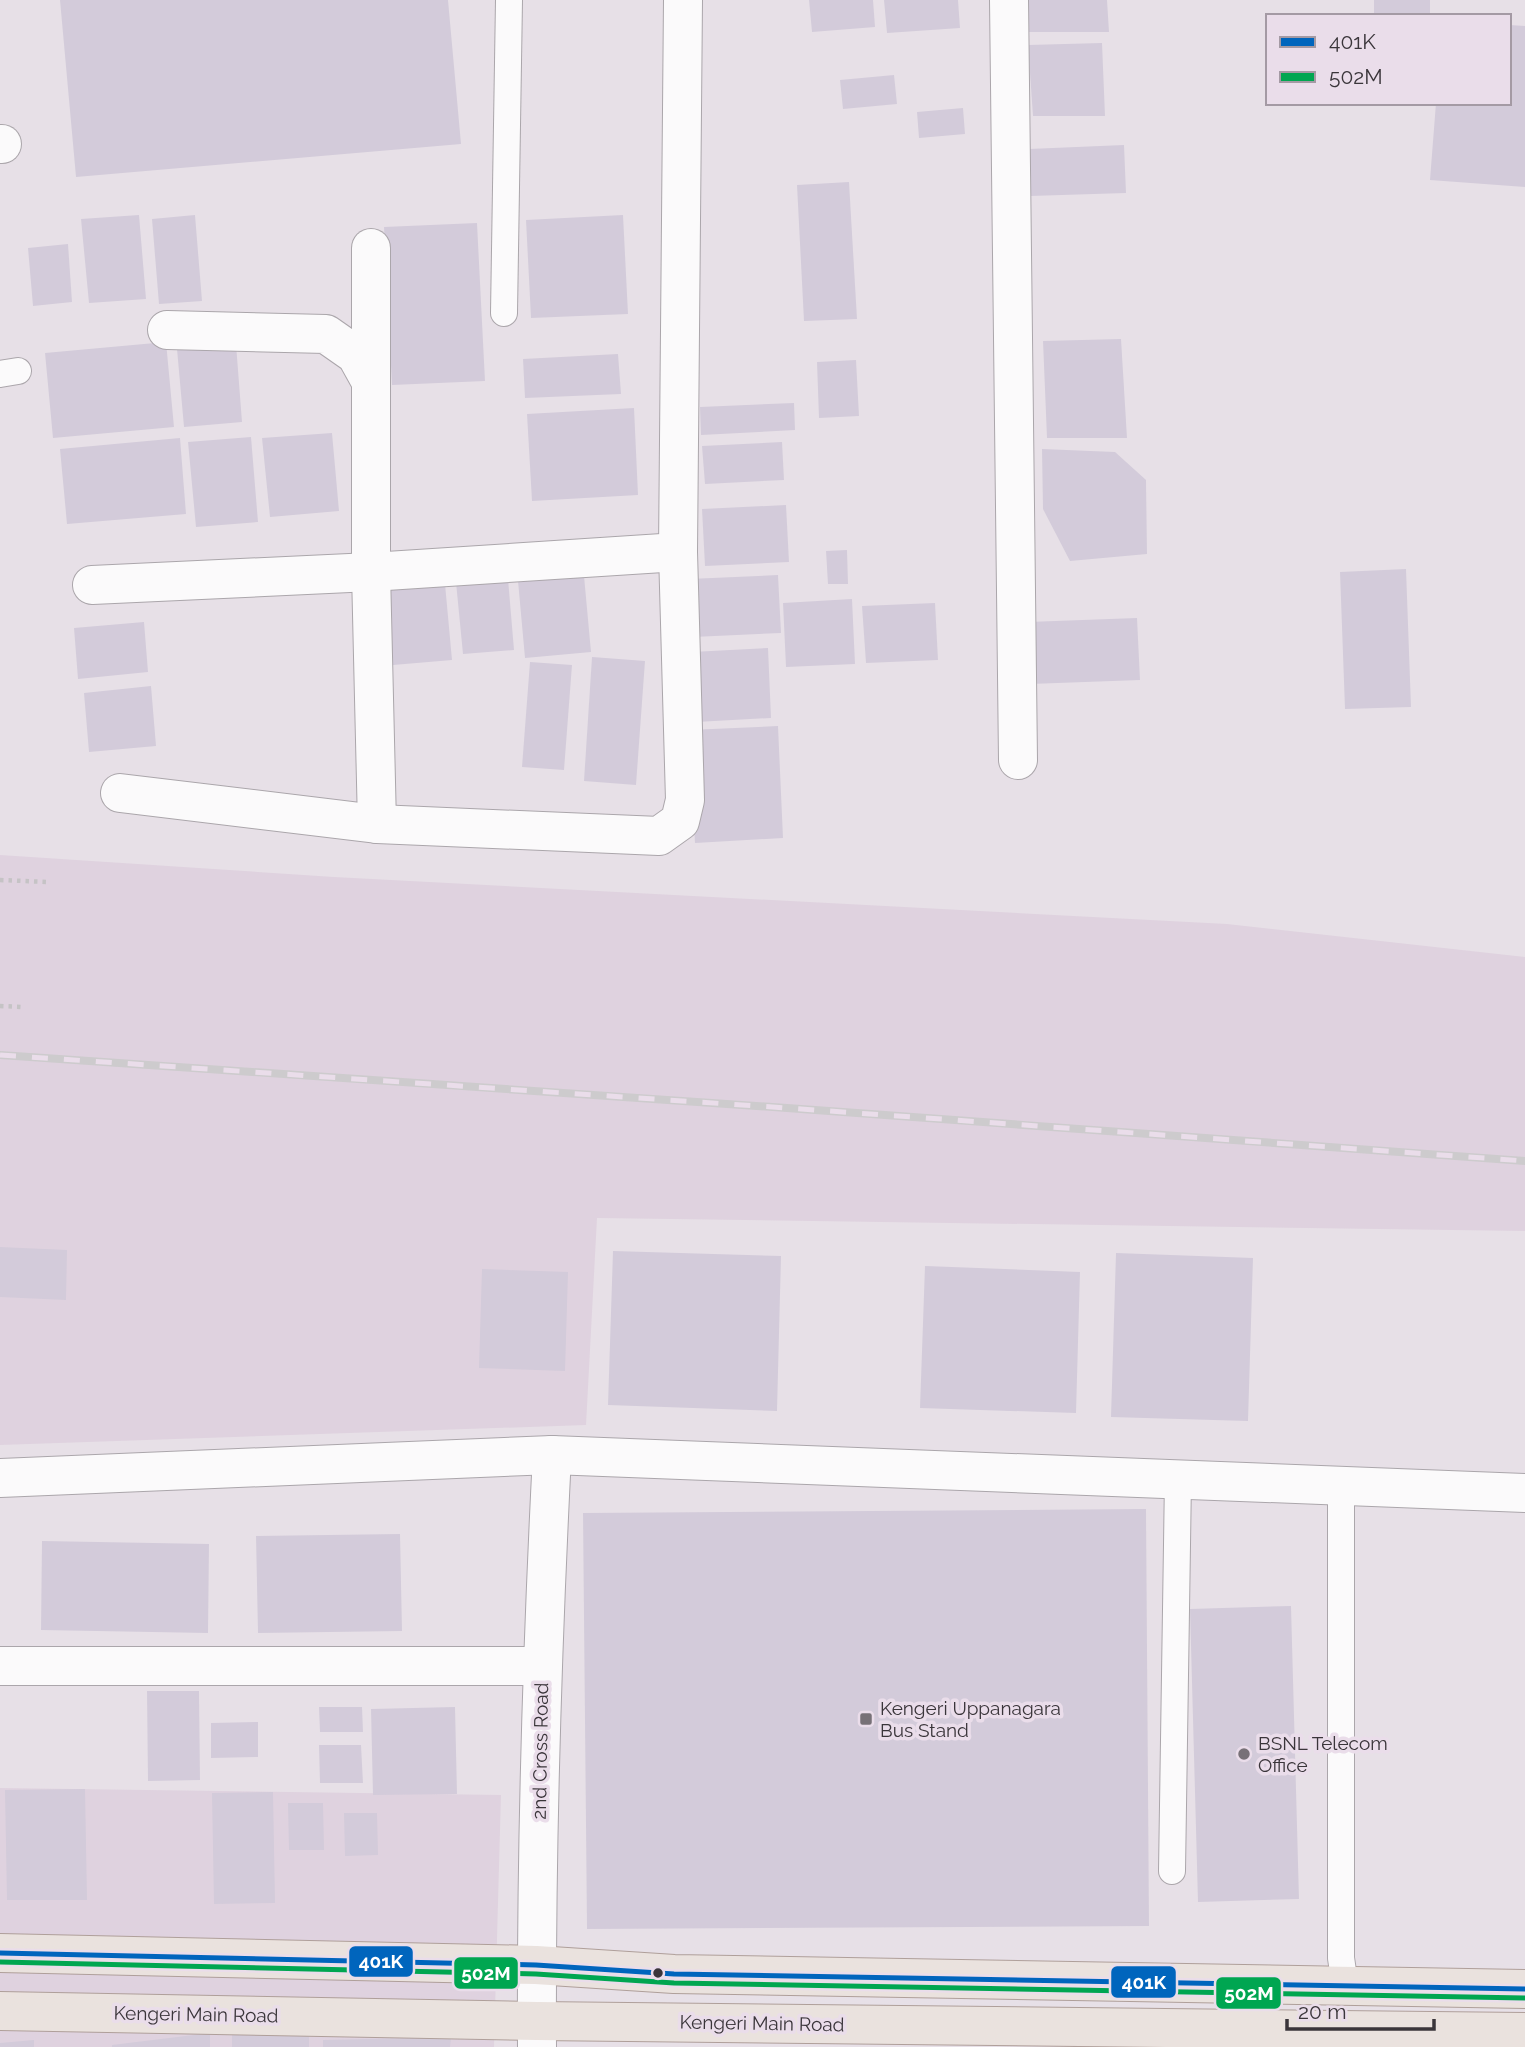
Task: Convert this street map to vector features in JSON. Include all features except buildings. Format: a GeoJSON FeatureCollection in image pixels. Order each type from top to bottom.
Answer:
{"type":"FeatureCollection","features":[{"type":"Feature","properties":{"kind":"main road"},"geometry":{"type":"LineString","coordinates":[[0,1953],[536,1965],[674,1975],[1525,1989]]}},
{"type":"Feature","properties":{"kind":"main road","name":"Kengeri Main Road"},"geometry":{"type":"LineString","coordinates":[[0,2011],[537,2034],[1525,2032]]}},
{"type":"Feature","properties":{"kind":"street"},"geometry":{"type":"LineString","coordinates":[[120,793],[377,824],[659,835],[680,821],[685,800],[678,552],[683,0]]}},
{"type":"Feature","properties":{"kind":"street"},"geometry":{"type":"LineString","coordinates":[[1009,0],[1018,760]]}},
{"type":"Feature","properties":{"kind":"street"},"geometry":{"type":"LineString","coordinates":[[371,248],[371,572],[377,824]]}},
{"type":"Feature","properties":{"kind":"street"},"geometry":{"type":"LineString","coordinates":[[167,330],[326,334],[356,355],[371,382]]}},
{"type":"Feature","properties":{"kind":"street"},"geometry":{"type":"LineString","coordinates":[[92,585],[371,572],[678,552]]}},
{"type":"Feature","properties":{"kind":"street"},"geometry":{"type":"LineString","coordinates":[[0,1478],[552,1455],[1525,1493]]}},
{"type":"Feature","properties":{"kind":"street","name":"2nd Cross Road"},"geometry":{"type":"LineString","coordinates":[[537,2034],[542,1666],[552,1455]]}},
{"type":"Feature","properties":{"kind":"street"},"geometry":{"type":"LineString","coordinates":[[0,1666],[542,1666]]}},
{"type":"Feature","properties":{"kind":"lane"},"geometry":{"type":"LineString","coordinates":[[504,313],[509,0]]}},
{"type":"Feature","properties":{"kind":"lane"},"geometry":{"type":"LineString","coordinates":[[1172,1871],[1178,1479]]}},
{"type":"Feature","properties":{"kind":"lane"},"geometry":{"type":"LineString","coordinates":[[1341,1486],[1341,1958],[1345,1985]]}},
{"type":"Feature","properties":{"kind":"path"},"geometry":{"type":"LineString","coordinates":[[0,880],[48,882]]}},
{"type":"Feature","properties":{"kind":"path"},"geometry":{"type":"LineString","coordinates":[[0,1006],[23,1007]]}},
{"type":"Feature","properties":{"kind":"shaded area"},"geometry":{"type":"Polygon","coordinates":[[[0,855],[334,877],[1227,924],[1525,957],[1525,1231],[597,1218],[586,1425],[0,1445],[0,855]]]}},
{"type":"Feature","properties":{"kind":"shaded area"},"geometry":{"type":"Polygon","coordinates":[[[0,1788],[501,1795],[494,2047],[0,2047],[0,1788]]]}},
{"type":"Feature","properties":{"kind":"railway"},"geometry":{"type":"LineString","coordinates":[[0,1055],[1525,1161]]}},
{"type":"Feature","properties":{"kind":"transit line","name":"401K"},"geometry":{"type":"LineString","coordinates":[[0,1953],[536,1965],[674,1974],[1525,1989]]}},
{"type":"Feature","properties":{"kind":"transit line","name":"502M"},"geometry":{"type":"LineString","coordinates":[[0,1962],[536,1974],[674,1983],[1525,1998]]}},
{"type":"Feature","properties":{"kind":"place","name":"Kengeri Uppanagara Bus Stand"},"geometry":{"type":"Point","coordinates":[866,1719]}},
{"type":"Feature","properties":{"kind":"place","name":"BSNL Telecom Office"},"geometry":{"type":"Point","coordinates":[1244,1754]}}]}
